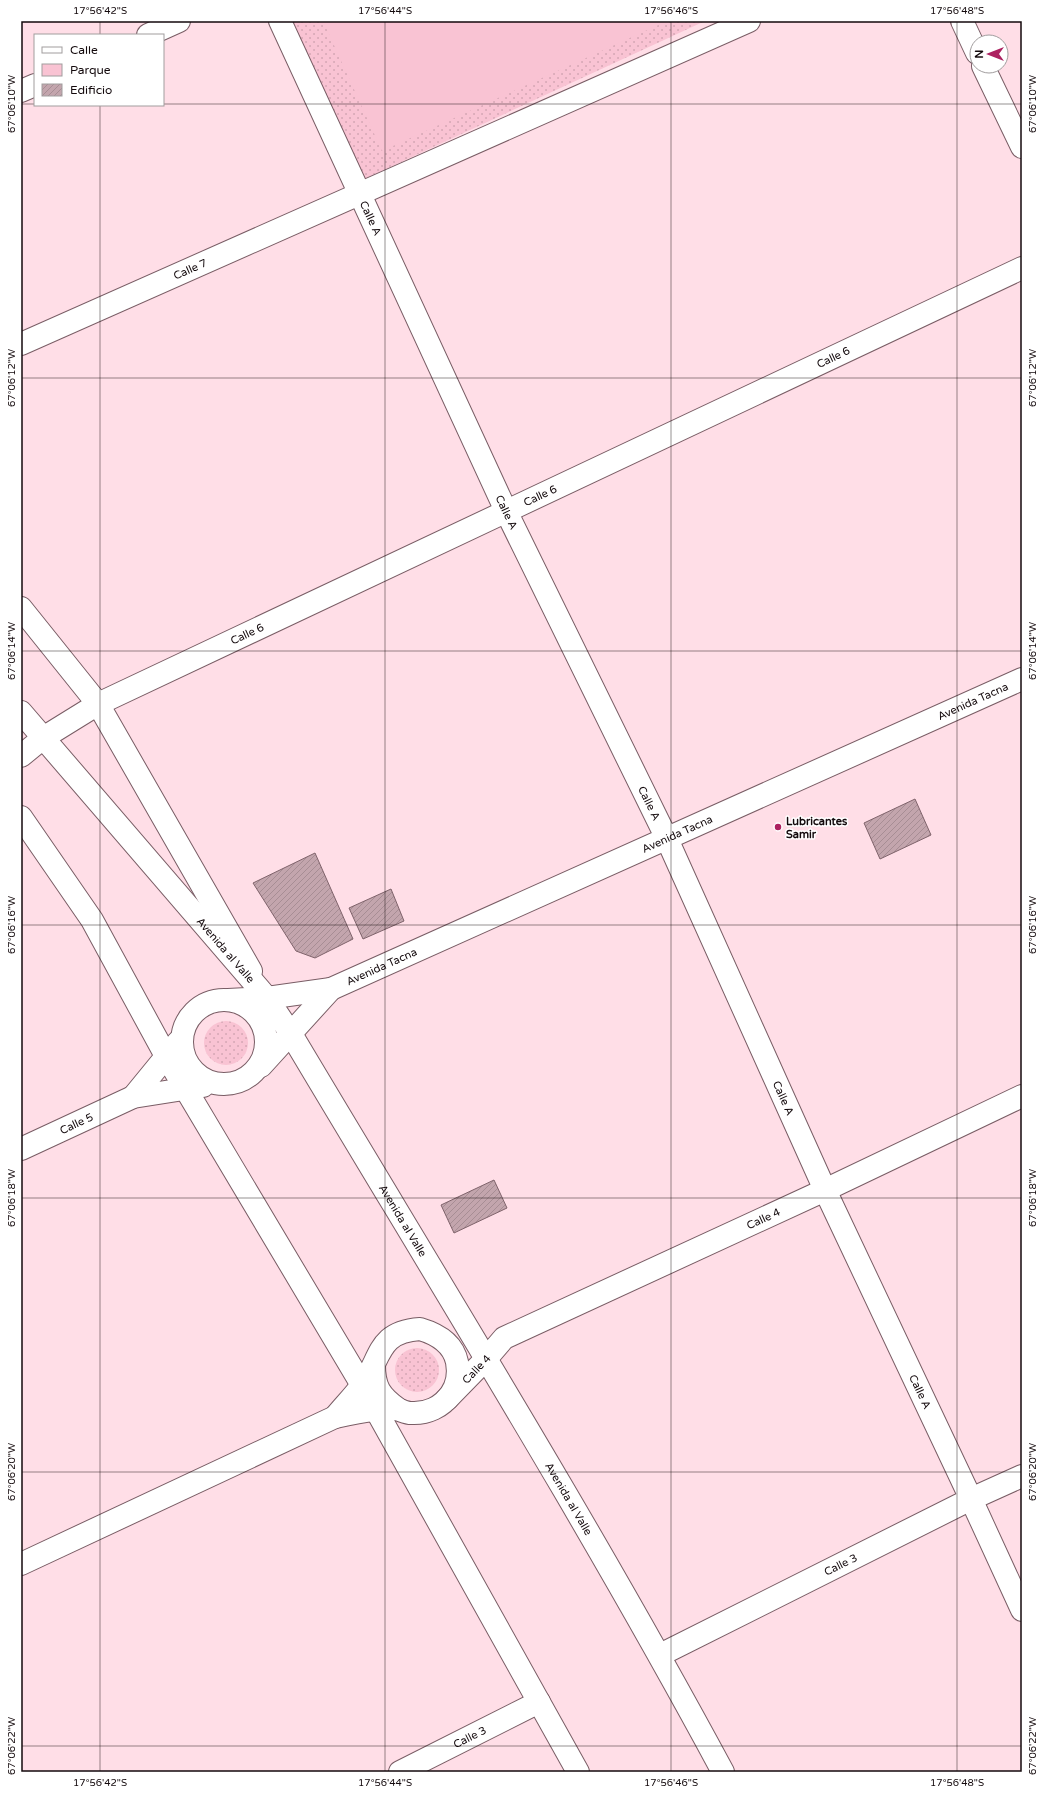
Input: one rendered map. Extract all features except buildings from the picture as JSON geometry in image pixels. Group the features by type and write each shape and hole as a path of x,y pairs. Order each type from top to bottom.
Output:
{"street":[{"path":"150,34 179,21"},
{"name":"Calle A","path":"280,21 506,511 667,839 825,1190 1022,1610"},
{"name":"Calle 7","path":"21,344 749,21"},
{"path":"962,21 969,36"},
{"path":"987,74 1022,147"},
{"path":"21,91 34,85"},
{"name":"Calle 6","path":"21,756 43,738 98,704 1022,268"},
{"path":"21,608 98,704 267,998"},
{"name":"Avenida Tacna","path":"228,1000 267,998 331,988 1022,679"},
{"name":"Avenida al Valle","path":"21,712 267,998 486,1359 660,1655 724,1772"},
{"path":"21,817 92,920 166,1056 362,1386 374,1410 578,1772"},
{"name":"Avenida Tacna","path":"256,1071 331,988"},
{"path":"228,1000 241,1003 252,1010 260,1020 265,1032 266,1046 263,1059 256,1071 245,1079 232,1084 219,1084 206,1080 195,1072 187,1061 183,1049 183,1036 187,1024 194,1013 199,1009 216,1001 228,1000"},
{"name":"Calle 5","path":"133,1097 183,1036"},
{"name":"Calle 5","path":"21,1149 133,1097 219,1084"},
{"name":"Calle 4","path":"448,1399 504,1338 825,1190 1022,1096"},
{"path":"335,1416 362,1386 374,1365 378,1352 386,1342 396,1334 407,1330 420,1329 433,1332 443,1339 452,1348 457,1361 458,1375 455,1388 448,1399 437,1408 424,1413 410,1413 398,1409 387,1401 378,1390 374,1378 374,1365"},
{"name":"Calle 4","path":"433,1332 504,1338"},
{"path":"21,1564 335,1416 374,1410 398,1409"},
{"name":"Calle 3","path":"660,1655 971,1499 1022,1476"},
{"name":"Calle 3","path":"400,1772 539,1702"}],"green space":[{"path":"289,21 705,21 362,180"},
{"path":"323,21 667,21 382,151"},
{"path":"226,1021 238,1025 244,1031 248,1043 244,1055 238,1061 226,1065 214,1061 208,1055 204,1043 208,1031 214,1025"},
{"path":"413,1348 421,1348 433,1354 439,1366 439,1374 433,1386 421,1392 413,1392 401,1386 395,1374 395,1366 401,1354"}],"place":[{"name":"Lubricantes Samir","path":"778,827"}]}
